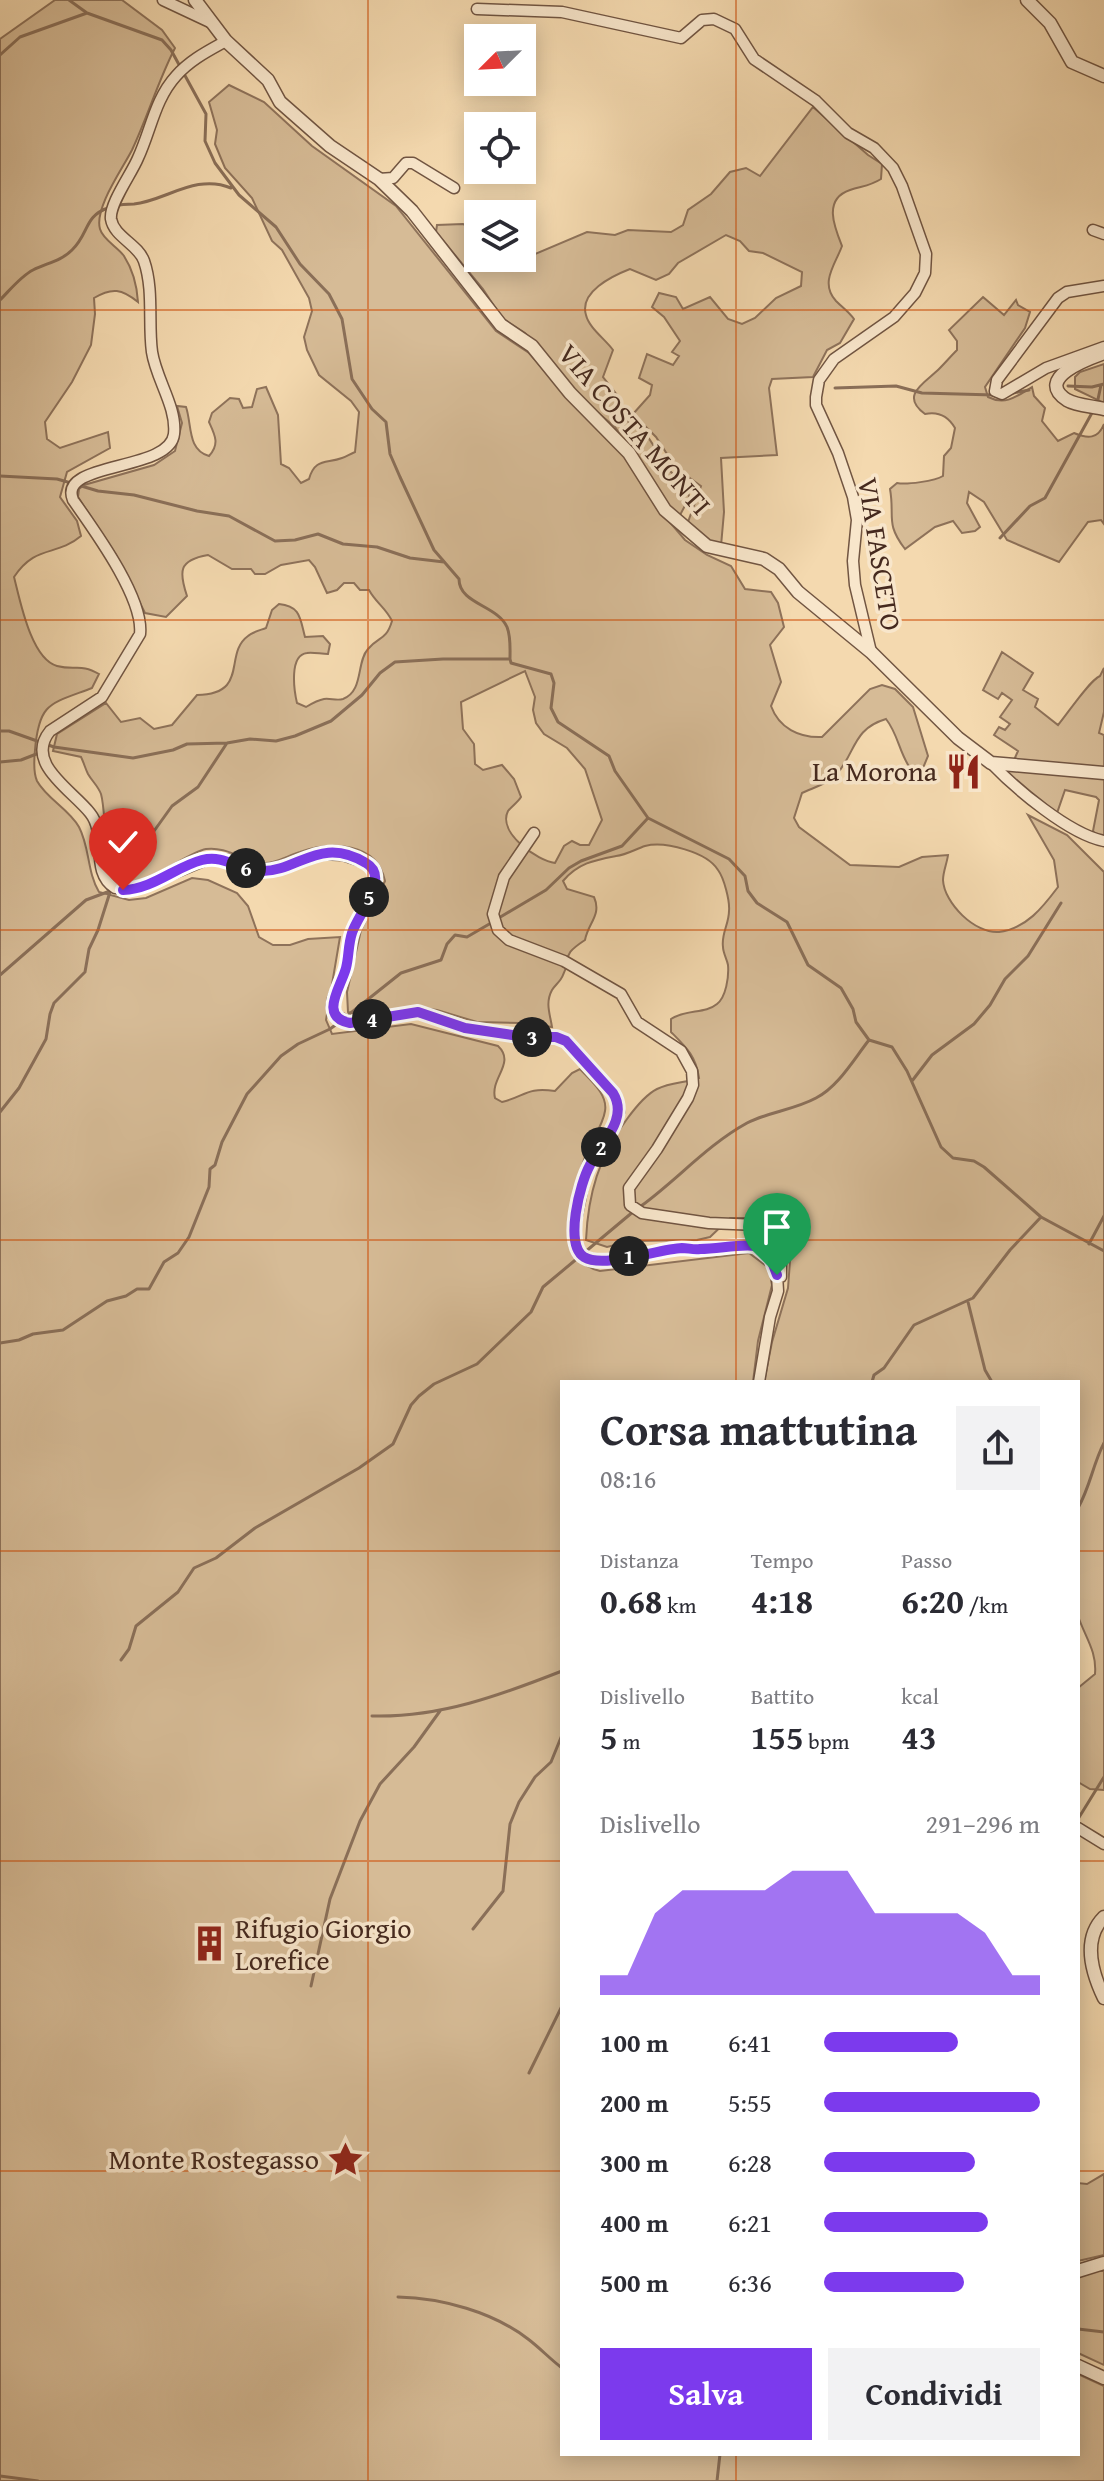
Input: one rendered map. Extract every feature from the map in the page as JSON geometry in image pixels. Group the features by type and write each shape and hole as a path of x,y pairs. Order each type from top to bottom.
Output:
{"street":[{"path":"163,0 213,24"},
{"name":"VIA COSTA MONTI","path":"195,0 226,41 268,80 280,102 330,146 379,179 412,211 501,325 532,346 570,393 629,453 665,510 707,546 764,559 779,569 816,609 871,652 958,738 991,763"},
{"path":"1027,0 1050,23 1072,62 1104,76"},
{"name":"VIA FASCETO","path":"477,9 562,12 681,38 702,20 721,22 735,29 754,59 816,101 848,133 874,148 893,168 918,228 927,261 921,283 894,317 834,359 819,380 816,397 816,405 838,453 853,497 857,520 853,561 855,585 871,652"},
{"path":"226,41 191,61 162,96 138,158 111,212 113,224 137,247 146,265 152,352 174,433 172,442 161,453 82,477 72,487 70,494 103,541 138,611 141,627 140,634 102,697 50,731 45,738 43,759 51,772 94,818 99,833 104,877 115,888 136,889 208,859 222,859 251,870 267,871 308,856 332,853 357,858 371,866 375,888 352,930 346,968 333,999 333,1010 339,1019 350,1023 418,1012 465,1028 526,1037 556,1037 566,1041 613,1093 618,1104 612,1130 584,1180 573,1239 578,1252 590,1260 606,1261 684,1248 756,1246 771,1259 777,1275 778,1291"},
{"path":"379,179 393,178 406,163 413,163 454,188"},
{"path":"1104,286 1067,292 1058,298 997,380 995,391 1002,394 1046,368 1104,347"},
{"path":"1104,353 1067,369 1058,384 1066,399 1104,409"},
{"path":"991,763 1104,773"},
{"path":"991,763 1012,786 1035,803 1104,841"},
{"path":"534,833 504,877 493,914 498,930 509,940 564,961 621,994 637,1022 678,1048 686,1058 692,1071 693,1085 657,1149 629,1188 630,1205 642,1213 719,1225 758,1225 775,1240 781,1259 778,1291 770,1317 759,1380"},
{"path":"1080,1829 1104,1844"},
{"path":"1104,1917 1095,1930 1091,1950 1096,1980 1104,1998"},
{"path":"1080,2270 1104,2263"},
{"path":"1080,2367 1104,2378"}],"shaded area":[{"path":"55,0 122,0 162,30 175,48 132,150 105,200 99,220 102,233 130,267 138,302 117,291 94,298 91,345 72,382 45,422 47,439 60,448 108,432 110,448 67,472 60,497 77,521 81,536 63,547 38,555 14,577 28,628 40,652 57,666 87,669 99,674 92,688 57,702 44,714 37,734 34,766 41,787 79,827 99,892 129,900 146,898 192,878 208,880 237,893 248,906 259,937 273,945 340,937 326,1020 332,1034 411,1024 498,1046 503,1052 504,1065 494,1091 495,1098 502,1102 532,1091 555,1091 580,1069 597,1088 605,1105 604,1117 585,1157 571,1205 570,1239 575,1253 584,1264 600,1271 749,1253 769,1268 772,1285 758,1341 753,1380 560,1380 560,2456 1080,2456 1080,2375 1104,2386 1104,2481 0,2481 0,39"},
{"path":"229,85 264,102 312,146 396,206 496,331 529,353 588,420 611,437 624,452 661,512 685,540 731,566 745,589 771,592 778,603 784,627 770,645 781,682 771,706 785,726 805,736 822,737 870,689 882,685 895,689 913,707 928,756 923,768 910,768 886,719 875,723 861,735 833,778 802,793 794,818 799,827 850,865 899,867 922,857 948,855 943,880 949,898 962,915 990,931 1009,930 1026,922 1058,887 1054,860 1028,815 1067,835 1104,872 1104,1790 1090,1789 1080,1783 1080,1686 1095,1674 1095,1666 1080,1621 1080,1380 764,1380 788,1288 790,1261 772,1225 757,1218 730,1218 710,1237 697,1240 632,1241 607,1247 586,1240 592,1191 602,1161 617,1133 644,1098 657,1089 699,1078 693,1058 671,1032 671,1019 712,1007 723,997 726,986 728,965 723,942 729,902 722,878 713,864 685,849 653,845 587,863 563,881 567,889 594,897 596,909 585,940 569,954 566,969 550,995 552,1027 477,1022 415,1007 359,1015 348,1012 347,992 361,930 385,881 373,858 363,852 325,846 265,863 221,850 206,849 130,883 122,881 111,866 101,794 81,757 53,751 57,734 106,703 121,722 140,718 154,729 172,725 197,695 224,688 230,681 241,644 250,635 266,628 272,610 279,604 296,611 305,637 323,636 330,644 328,654 307,653 297,660 294,674 297,703 306,707 324,699 343,699 354,690 364,655 385,635 392,621 369,590 360,590 354,583 344,583 337,590 327,593 309,560 281,565 265,574 255,574 251,569 232,569 208,555 191,560 183,568 187,596 166,617 145,613 116,555 78,497 79,489 84,485 154,465 175,451 182,423 177,406 186,407 194,442 202,453 209,456 215,443 209,422 212,413 230,398 239,399 243,408 252,407 257,389 266,387 278,415 281,464 289,468 301,483 309,479 318,465 355,452 359,412 351,401 319,375 304,337 312,311 309,298 282,250 272,241 252,198 225,168 215,144 217,130 209,102","holes":["525,671 535,697 533,710 536,723 544,734 567,748 585,769 602,820 589,845 572,841 564,846 555,863 530,851 508,828 508,811 521,797 514,779 502,765 483,770 475,764 474,744 463,729 461,702"]},
{"path":"813,107 882,164 881,179 842,194 833,206 834,222 842,246 830,273 829,287 836,301 854,319 840,343 827,350 813,377 772,379 769,388 777,455 721,458 724,512 721,546 707,542 688,522 701,486 676,468 656,437 633,414 650,395 652,385 639,378 647,354 673,365 679,356 672,352 680,341 664,317 652,307 659,293 676,297 683,309 710,297 728,319 742,324 755,318 776,298 801,286 802,272 763,253 749,251 740,241 726,235 678,263 669,274 656,280 630,269 599,286 587,299 588,320 613,350 603,377 621,400 617,413 648,437 670,471 688,488 689,498 679,517 663,503 615,427 585,402 525,333 502,318 469,272 536,272 536,254 587,232 615,235 628,230 671,232 683,225 688,210 711,194 730,172 746,168 760,176"},
{"path":"463,224 464,266 436,232 437,225"},
{"path":"983,297 1004,315 1016,300 1018,305 1030,312 1025,328 985,387 988,397 1006,400 1032,387 1034,396 1045,408 1042,421 1058,441 1074,433 1092,436 1099,433 1104,424 1104,524 1101,520 1088,522 1059,562 1007,540 984,502 969,492 967,503 980,527 975,531 962,533 953,521 935,527 905,549 895,533 890,489 897,483 920,482 943,476 944,456 951,448 955,428 943,415 925,414 914,401 914,395 957,350 957,341 949,330"},
{"path":"1104,364 1104,403 1075,389 1075,377 1080,372"},
{"path":"1002,652 1033,673 1023,690 1038,699 1035,707 1058,725 1104,668 1104,712 1099,733 1104,735 1104,769 1014,760 1018,751 994,735 999,727 1005,730 1010,724 1000,717 1012,700 1002,693 998,699 983,690"},
{"path":"1005,767 1104,777 1104,836 1096,835 1093,831 1099,800 1096,797 1065,790 1057,813 1006,774"},
{"path":"1104,2174 1104,2255 1080,2261 1080,2183 1087,2184"},
{"path":"1104,2271 1104,2365 1080,2354 1080,2276"}],"waterway":[{"path":"69,0 87,13 162,40 171,50 206,114 205,141 215,163 239,195 276,227 300,264 329,294 342,319 352,379 372,409 386,422 390,454 434,550 459,579 465,594 495,614 507,627 510,659"},
{"path":"0,55 20,37 87,13"},
{"path":"115,206 146,202 205,184 231,188"},
{"path":"0,300 20,279 68,254 95,216 108,208"},
{"path":"1068,386 1104,384"},
{"path":"1097,404 1101,385"},
{"path":"835,388 896,386 922,393 994,395"},
{"path":"1013,393 1029,390"},
{"path":"1000,538 1030,506 1045,498 1093,411"},
{"path":"0,476 57,479 71,483"},
{"path":"78,485 229,516 275,541 318,534 343,544 377,547 410,558 444,562"},
{"path":"0,731 9,731 54,747 133,758 187,744 250,739 276,741 295,736 331,721 395,662 510,659 511,663 551,674 554,683 551,708 558,722 609,756 615,771 648,818 729,859 745,876 748,891 757,903 787,922 808,965 841,988 853,1009 856,1022 869,1040 892,1047 907,1071 941,1147 953,1158 974,1161 984,1167 1041,1217 1104,1251"},
{"path":"0,1112 19,1088 46,1039 54,1003 85,972 89,949 127,856 144,845 172,806 198,787 227,743"},
{"path":"0,762 21,760 39,753"},
{"path":"497,919 546,890 569,868 622,846 648,818"},
{"path":"0,975 86,900 110,891"},
{"path":"912,1081 932,1055 974,1024 990,1005 1005,979 1028,956 1061,903"},
{"path":"347,1016 401,973 441,960 447,944 455,935 467,937 491,923"},
{"path":"0,1343 63,1330 107,1301 126,1296 137,1289 149,1289 164,1262 178,1253 189,1237 209,1187 210,1169 215,1165 222,1142 247,1094 281,1056 341,1021"},
{"path":"641,1206 732,1132 755,1119 799,1105 824,1093 845,1072 869,1040"},
{"path":"585,1252 634,1211"},
{"path":"1089,1244 1104,1216"},
{"path":"873,1380 914,1325 973,1298 1010,1250 1041,1217"},
{"path":"121,1660 129,1649 136,1626 178,1592 194,1568 216,1558 255,1528 359,1468 393,1444 411,1405 419,1396 434,1384 477,1364 531,1312 543,1287 579,1257"},
{"path":"968,1302 985,1370 991,1380"},
{"path":"1080,1504 1104,1443"},
{"path":"372,1716 445,1709 493,1696 560,1672"},
{"path":"311,1986 330,1899 360,1821 380,1784 414,1747 440,1711"},
{"path":"473,1929 503,1891 510,1824 535,1777 551,1762 560,1740"},
{"path":"1080,1816 1104,1777"},
{"path":"529,2073 560,2010"},
{"path":"398,2297 432,2300 483,2314 514,2329 560,2366"},
{"path":"1080,2329 1104,2332"},
{"path":"717,2481 720,2456"},
{"path":"0,2476 38,2481"}],"place":[{"name":"La Morona","path":"963,771"},
{"name":"Rifugio Giorgio Lorefice","path":"209,1944"},
{"name":"Monte Rostegasso","path":"345,2159"}],"route":[{"path":"123,890 151,884 191,864 216,858 229,860 244,868 267,871 308,856 332,853 357,858 371,866 375,888 352,930 346,968 333,999 333,1010 339,1019 350,1023 418,1012 458,1027 526,1037 556,1037 570,1043 613,1093 619,1112 612,1130 590,1165 580,1193 573,1239 578,1252 590,1260 606,1261 684,1248 697,1250 748,1245 766,1253 777,1275"}]}
